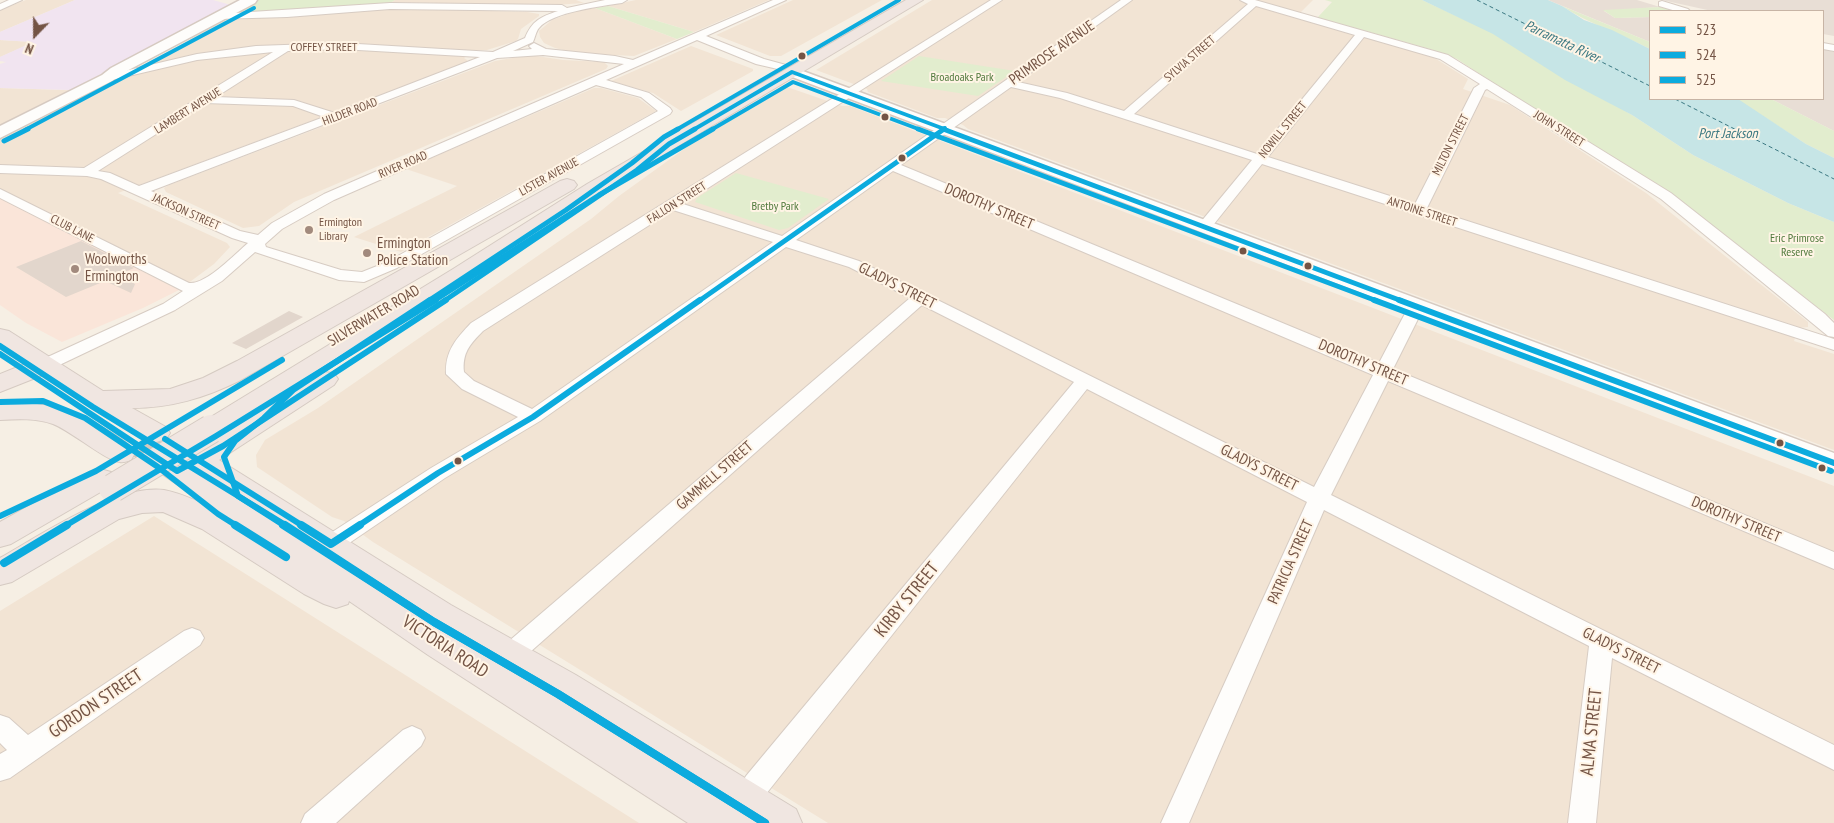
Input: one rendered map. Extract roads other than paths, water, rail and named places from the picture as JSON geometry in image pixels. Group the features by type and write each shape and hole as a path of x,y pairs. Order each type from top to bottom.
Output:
{"highway":[{"name":"SILVERWATER ROAD","path":"0,555 107,483 461,274 594,188 669,144 900,0"},
{"name":"SILVERWATER ROAD","path":"204,425 686,121 916,0"},
{"path":"98,400 120,398 166,399 182,395 216,381 391,286 668,128 686,121"},
{"path":"213,521 177,465 222,446 298,397 534,242 637,170 669,144"},
{"path":"0,336 36,369 139,443"},
{"path":"0,364 0,354 36,369 98,400 139,443"},
{"path":"0,384 36,369"},
{"path":"243,490 233,464 234,455 270,425 298,397"},
{"path":"0,411 41,410 61,416 81,426 139,443"},
{"name":"VICTORIA ROAD","path":"177,465 243,490 331,544 439,615 511,654 563,686 734,817"},
{"name":"VICTORIA ROAD","path":"177,465 441,645 734,817 781,823"},
{"name":"SILVERWATER ROAD","path":"0,536 107,483"},
{"path":"0,526 107,483"},
{"path":"0,573 109,511 127,505 163,501 178,505 213,521 316,585 441,645"}],"street":[{"path":"0,7 18,0"},
{"path":"0,133 107,78 116,71 250,0"},
{"path":"220,17 400,5 545,13 622,0"},
{"name":"RIVER ROAD","path":"36,369 154,315 198,290 216,278 277,226 329,197 781,0"},
{"name":"FALLON STREET","path":"533,417 468,385 455,374 453,359 458,348 477,327 997,0"},
{"name":"PRIMROSE AVENUE","path":"331,544 438,473 533,417 1127,0"},
{"name":"JOHN STREET","path":"1249,1 1440,56 1666,196 1834,332"},
{"name":"SYLVIA STREET","path":"1126,115 1249,1"},
{"path":"1662,4 1682,10"},
{"path":"543,52 529,40 535,26 545,13"},
{"name":"NOWILL STREET","path":"1205,226 1362,33"},
{"path":"696,37 716,42 754,59 787,69 945,128 1834,463"},
{"name":"HILDER ROAD","path":"139,191 467,67 529,40"},
{"name":"COFFEY STREET","path":"107,78 197,57 287,47 341,46 492,55 543,52 615,59 635,64"},
{"name":"LAMBERT AVENUE","path":"87,172 206,100 287,47"},
{"name":"LISTER AVENUE","path":"364,277 392,265 666,111 645,95 595,81"},
{"name":"ANTOINE STREET","path":"1009,83 1063,95 1126,115 1834,346"},
{"name":"MILTON STREET","path":"1419,210 1480,88 1488,85"},
{"path":"206,100 288,103 305,106 335,117"},
{"name":"DOROTHY STREET","path":"892,166 1834,561"},
{"name":"JACKSON STREET","path":"0,169 87,172 105,176 237,235 252,237 260,250 339,275 364,277"},
{"name":"CLUB LANE","path":"0,194 185,287 198,290"},
{"name":"GLADYS STREET","path":"673,205 854,264 1834,758"},
{"name":"GAMMELL STREET","path":"511,654 920,297"},
{"name":"PATRICIA STREET","path":"1175,823 1319,498 1417,305"},
{"name":"KIRBY STREET","path":"734,817 756,785 1085,380"},
{"name":"GORDON STREET","path":"0,769 192,638"},
{"name":"ALMA STREET","path":"1582,823 1602,641"},
{"path":"0,726 26,751"},
{"path":"314,823 412,738"}],"water":[{"name":"Port Jackson","path":"1422,0 1548,0 1562,6 1584,20 1612,30 1649,48 1649,100 1740,100 1806,144 1834,158 1834,222 1788,203 1693,155 1632,115 1565,80 1493,34"}],"tunnel":[{"path":"139,443 169,465"}],"place":[{"name":"Ermington Library","path":"309,230"},
{"name":"Ermington Police Station","path":"367,253"},
{"name":"Woolworths Ermington","path":"75,269"}],"water label":[{"name":"Parramatta River","path":"1562,42"}],"park label":[{"name":"Broadoaks Park","path":"962,78"},
{"name":"Bretby Park","path":"775,207"},
{"name":"Eric Primrose Reserve","path":"1797,246"}]}
